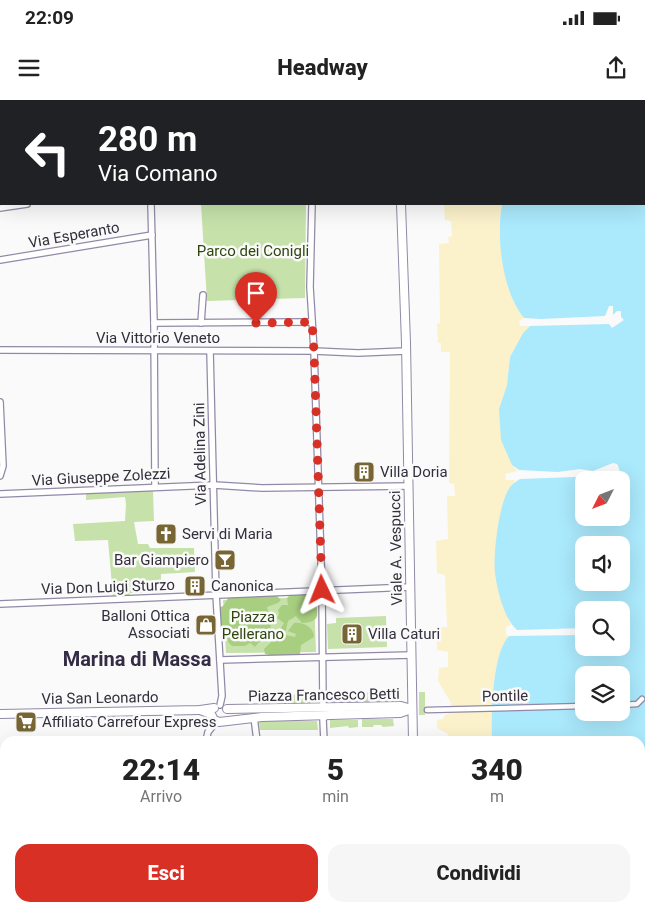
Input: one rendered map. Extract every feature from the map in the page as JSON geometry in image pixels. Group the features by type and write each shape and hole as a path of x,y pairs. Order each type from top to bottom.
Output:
{"main road":[{"name":"Viale A. Vespucci","path":"400,205 406,351 413,736"},
{"name":"Piazza Francesco Betti","path":"200,710 401,706 412,709"},
{"name":"Piazza Francesco Betti","path":"218,709 228,717 221,721"},
{"path":"218,709 213,719 221,721"},
{"name":"Piazza Francesco Betti","path":"221,721 254,717 400,712 412,709"},
{"name":"Via San Leonardo","path":"0,714 200,710"}],"street":[{"path":"0,208 20,205"},
{"path":"151,205 154,323 154,486"},
{"path":"312,205 310,287 320,488 323,707"},
{"name":"Via Esperanto","path":"0,260 152,235"},
{"path":"201,323 203,295"},
{"path":"154,323 312,322"},
{"name":"Via Vittorio Veneto","path":"0,350 314,351 358,353 406,351"},
{"name":"Via Adelina Zini","path":"210,351 216,594 222,696 218,709"},
{"path":"0,402 3,466 0,476"},
{"name":"Via Giuseppe Zolezzi","path":"0,494 154,486 214,485 262,488 320,488 409,486"},
{"path":"216,594 411,588"},
{"name":"Via Don Luigi Sturzo","path":"0,604 216,594"},
{"path":"220,660 412,655"},
{"path":"630,704 637,704 642,699"},
{"name":"Pontile","path":"427,710 575,706"},
{"path":"324,736 323,719 327,715"},
{"path":"254,717 256,736"},
{"path":"207,736 208,732 221,721"}],"green space":[{"name":"Parco dei Conigli","path":"201,205 306,205 305,298 207,301"},
{"path":"153,491 154,521 134,522 138,544 148,544 150,548 194,548 195,572 161,574 161,592 130,593 129,596 113,597 108,540 75,541 73,524 125,521 125,497 86,500 86,493"},
{"path":"291,594 314,596 317,615 314,620 302,623 296,616 288,621 284,632 281,628 284,623 277,618 278,610 282,605 288,605 287,598"},
{"path":"248,595 276,595 281,600 267,607 271,621 270,636 260,641 255,647 250,643 245,646 232,646 224,636 218,608 223,606 229,597 241,596 245,598"},
{"name":"Piazza Pellerano","path":"314,597 316,652 226,653 223,600"},
{"path":"386,616 387,647 328,649 327,624 336,623 336,618"},
{"path":"294,623 301,623 307,626 314,633 314,637 301,645 300,654 283,658 265,654 264,649 275,638 286,635 295,637 296,634 288,631"},
{"path":"372,692 374,694 394,692 394,699 391,702 362,702 364,700 362,693"},
{"path":"419,692 425,692 425,715 419,715"},
{"path":"317,694 318,704 259,708 260,695"},
{"path":"329,694 358,694 358,702 329,702"},
{"path":"362,719 393,719 394,726 383,727 381,725 374,725 373,727 362,727"},
{"path":"330,720 358,720 358,727 330,728"},
{"path":"259,721 317,721 318,730 260,730"}],"sand":[{"path":"444,205 502,205 500,236 505,268 515,301 524,318 519,321 520,326 530,326 523,333 510,357 507,385 499,409 512,465 517,471 505,474 506,480 515,480 503,502 498,529 495,572 511,625 506,627 506,635 509,636 503,644 496,670 492,701 492,736 448,736 448,734 437,728 437,720 443,719 445,715 452,712 451,703 438,681 439,668 448,667 448,652 437,650 436,627 447,627 445,575 437,573 436,541 448,539 447,496 455,496 454,484 449,483 450,352 441,352 441,343 438,343 437,324 440,323 439,244 449,243 448,237 452,236 451,221 445,220"}],"water":[{"path":"502,205 645,205 645,736 492,736 492,701 496,670 503,644 509,636 575,635 575,656 630,656 630,601 575,601 575,628 517,630 508,619 499,595 495,565 500,514 507,493 516,481 520,479 575,477 575,526 630,526 630,471 620,471 617,464 613,463 593,471 580,469 558,472 519,470 512,465 501,440 499,409 507,385 510,357 523,333 530,326 609,324 612,328 624,320 621,317 621,311 617,311 613,315 613,306 609,306 605,316 524,318 516,307 506,279 500,232"}],"place":[{"name":"Villa Doria","path":"364,472"},
{"name":"Servi di Maria","path":"166,534"},
{"name":"Bar Giampiero","path":"225,560"},
{"name":"Canonica","path":"195,586"},
{"name":"Balloni Ottica Associati","path":"206,625"},
{"name":"Villa Caturi","path":"352,634"},
{"name":"Affiliato Carrefour Express","path":"26,722"}],"district":[{"name":"Marina di Massa","path":"137,659"}],"route":[{"path":"256,323 312,322 322,590"}]}
